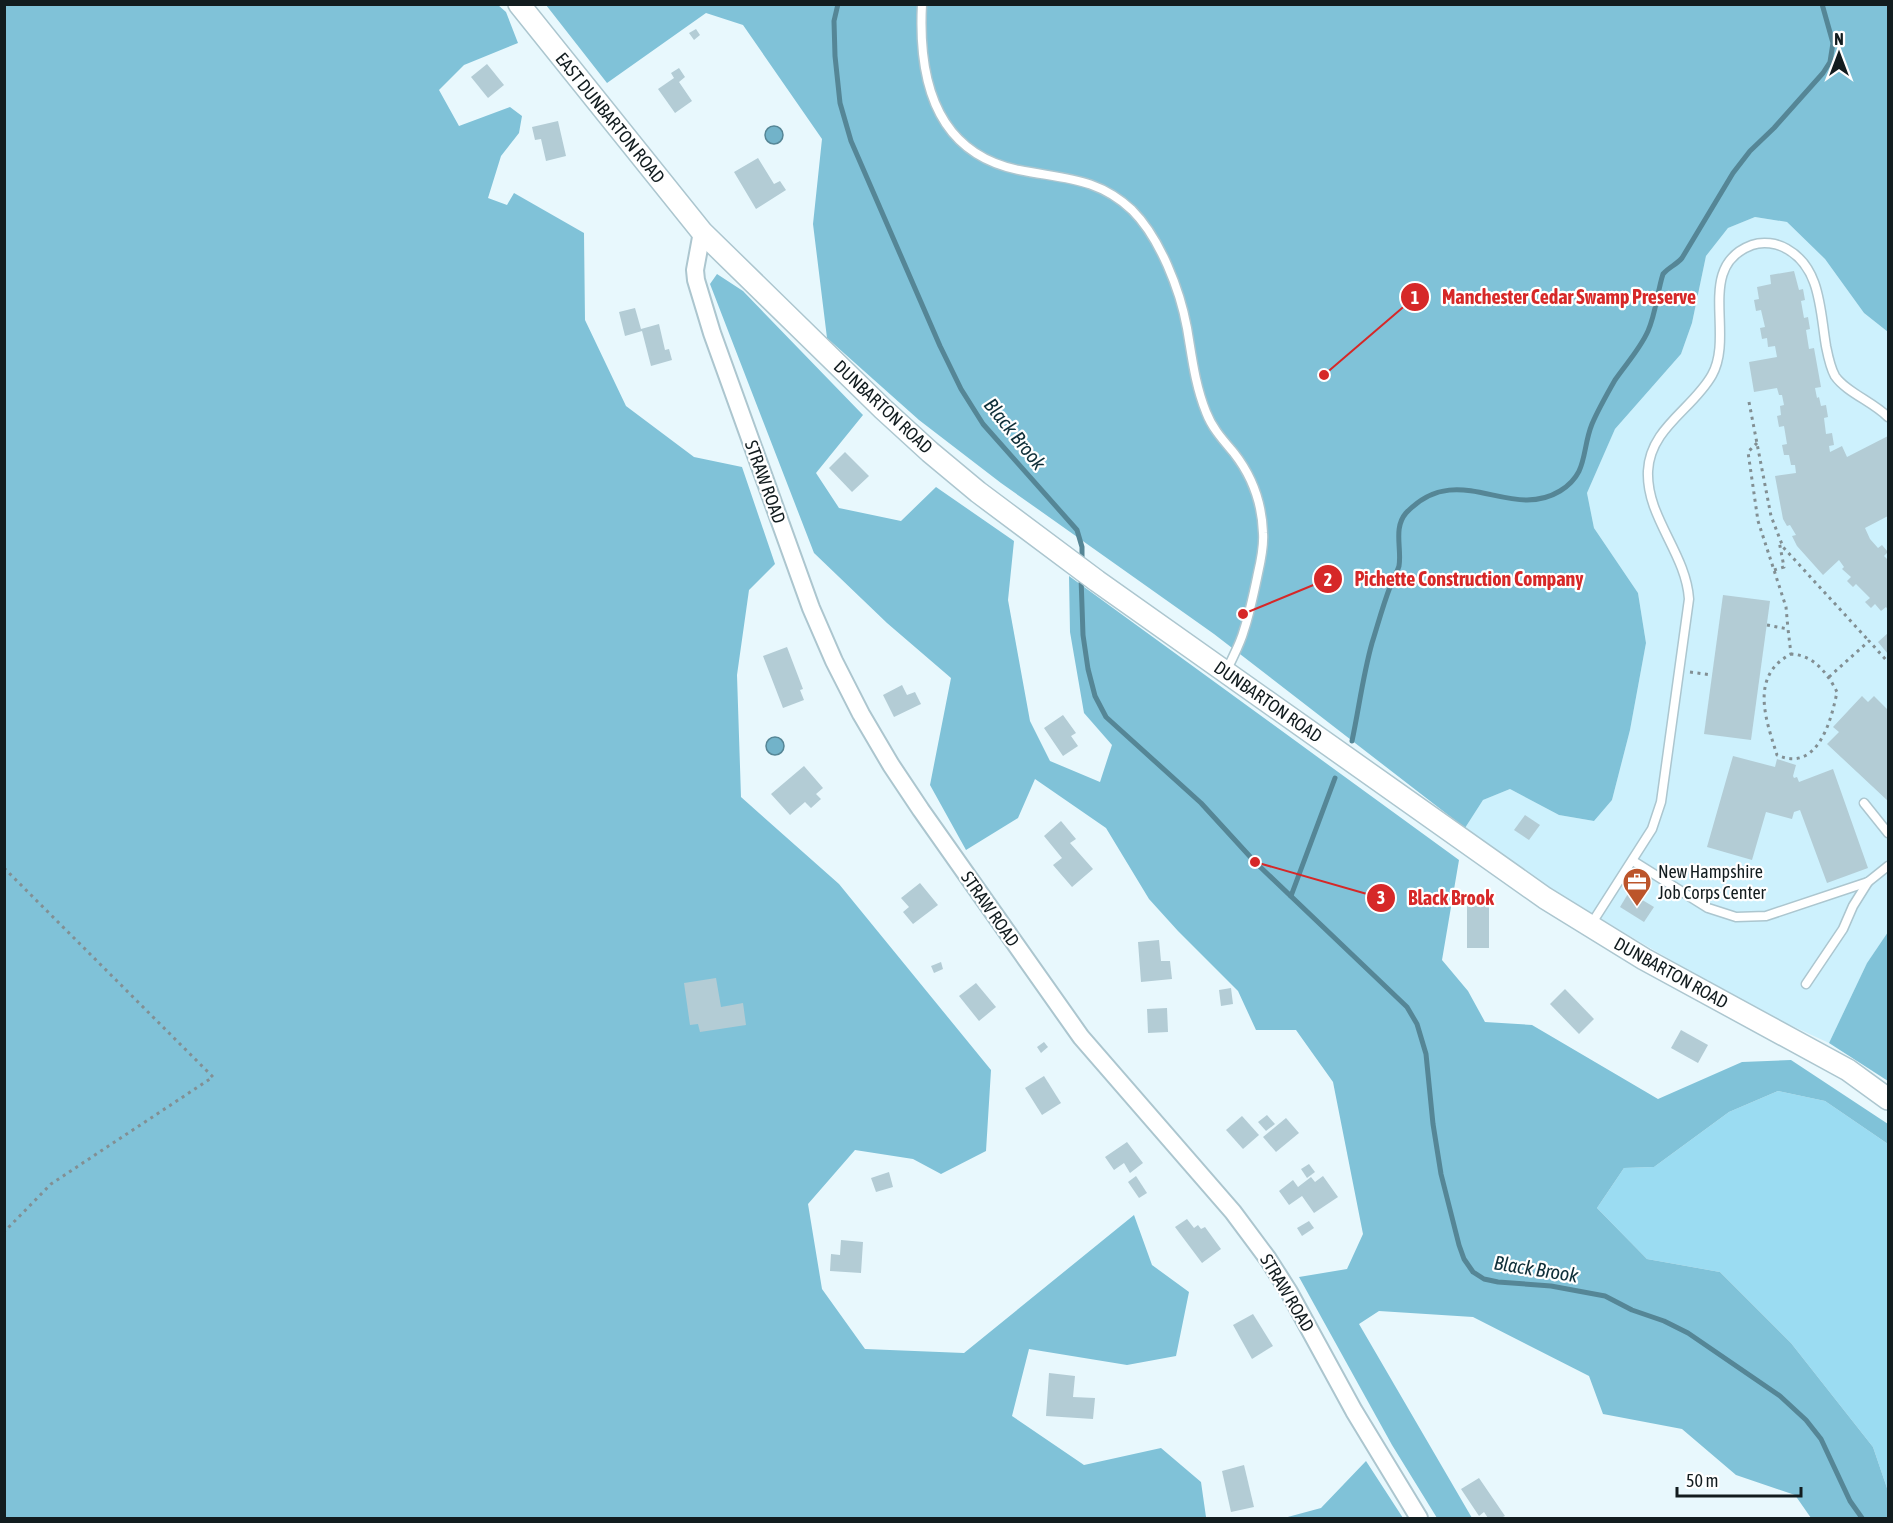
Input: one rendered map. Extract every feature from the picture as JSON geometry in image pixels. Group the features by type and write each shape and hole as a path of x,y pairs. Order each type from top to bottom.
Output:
{"street":[{"name":"EAST DUNBARTON ROAD","path":"519,4 702,232"},
{"name":"DUNBARTON ROAD","path":"702,232 883,410 930,452 978,492 1096,581 1545,898 1644,959 1848,1070 1888,1099"},
{"name":"STRAW ROAD","path":"702,232 695,270 712,333 811,608 834,662 861,714 921,810 1081,1037 1233,1212 1268,1259 1354,1411 1419,1518"}],"lane":[{"path":"922,4 921,41 927,82 933,101 952,133 979,156 995,164 1095,185 1116,197 1144,225 1162,256 1183,307 1194,371 1206,414 1215,430 1246,470 1261,511 1263,534 1255,585 1244,632 1226,672"},
{"path":"1590,927 1652,830 1661,802 1689,599 1688,583 1652,501 1648,469 1657,440 1713,374 1719,358 1720,284 1723,270 1731,258 1742,249 1755,244 1771,243 1786,248 1799,257 1808,267 1814,281 1828,359 1834,375 1845,388 1876,406 1888,417"},
{"path":"1864,803 1888,832"},
{"path":"1633,861 1708,909 1736,917 1766,916 1868,882"},
{"path":"1806,984 1843,929 1852,906 1868,882 1888,866"}],"path":[{"path":"1749,402 1771,516 1783,547 1888,663"},
{"path":"1757,443 1748,452 1748,460 1758,521 1786,607 1791,654"},
{"path":"1774,570 1784,567 1778,533"},
{"path":"1767,625 1788,629"},
{"path":"1829,677 1869,641"},
{"path":"1791,654 1804,655 1829,677 1837,692 1827,729 1816,748 1800,759 1783,758 1777,755 1765,717 1764,693 1773,670 1778,663 1791,654"},
{"path":"1679,670 1712,675"},
{"path":"4,868 213,1077 51,1184 4,1232"}],"shaded area":[{"path":"5,5 498,5 506,12 518,43 464,65 439,90 459,126 510,107 522,116 519,133 501,156 488,198 507,205 514,193 584,233 585,320 626,406 694,457 742,467 775,564 749,590 737,675 741,797 839,884 991,1070 986,1151 941,1174 913,1159 855,1150 808,1204 822,1289 865,1349 964,1353 1134,1215 1152,1265 1189,1292 1176,1356 1127,1365 1029,1349 1012,1416 1084,1465 1161,1448 1201,1482 1206,1517 1209,1518 5,1518"},
{"path":"546,5 1888,5 1888,332 1864,313 1825,259 1787,222 1755,217 1728,228 1706,256 1692,323 1681,354 1615,429 1587,493 1594,528 1638,593 1646,643 1630,730 1612,800 1594,821 1559,815 1510,789 1483,800 1465,828 1214,634 1001,483 919,420 827,338 813,224 822,139 743,25 706,13 607,83"},
{"path":"774,126 780,129 783,135 780,141 774,144 768,141 765,135 768,129"},
{"path":"1755,217 1787,222 1825,259 1864,313 1888,332 1888,932 1867,963 1829,1043 1753,1008 1628,935 1546,886 1465,828 1483,800 1510,789 1559,815 1594,821 1612,800 1630,730 1646,643 1638,593 1594,528 1587,493 1615,429 1681,354 1692,323 1706,256 1728,228"},
{"path":"717,274 743,291 863,415 816,473 839,508 901,521 936,487 1014,541 1008,600 1030,721 1050,761 1100,782 1112,745 1084,713 1070,632 1069,576 1459,860 1442,960 1468,991 1485,1022 1532,1025 1658,1099 1742,1062 1791,1060 1888,1124 1888,1144 1825,1101 1778,1091 1729,1112 1654,1167 1624,1168 1597,1208 1647,1259 1720,1272 1791,1343 1873,1447 1888,1491 1888,1518 1811,1518 1795,1495 1736,1475 1682,1429 1603,1414 1589,1376 1473,1317 1379,1311 1359,1324 1472,1518 1437,1518 1392,1445 1299,1277 1347,1269 1363,1234 1333,1082 1296,1030 1256,1030 1238,991 1149,899 1106,828 1035,779 1018,818 966,850 930,785 951,678 887,623 814,553 710,284"},
{"path":"775,737 781,740 784,746 781,752 775,755 769,752 766,746 769,740"},
{"path":"1888,932 1888,1081 1829,1043 1867,963"},
{"path":"1778,1091 1825,1101 1888,1144 1888,1491 1873,1447 1791,1343 1720,1272 1647,1259 1597,1208 1624,1168 1654,1167 1729,1112"},
{"path":"1366,1461 1403,1518 1284,1518 1321,1508"}],"building":[{"path":"696,29 700,35 694,40 689,33"},
{"path":"487,64 504,85 488,98 471,77"},
{"path":"679,68 685,77 679,82 692,101 675,113 658,89 674,78 671,73"},
{"path":"558,121 566,156 546,161 541,139 535,140 532,127"},
{"path":"758,158 774,184 780,181 786,190 756,209 734,172"},
{"path":"1794,271 1799,290 1803,289 1805,300 1801,301 1804,318 1808,317 1810,329 1806,330 1809,349 1814,348 1821,387 1815,388 1817,398 1819,397 1821,406 1826,405 1828,417 1824,418 1826,434 1832,433 1834,445 1829,446 1830,452 1842,446 1847,457 1888,436 1888,516 1865,528 1870,539 1878,548 1882,545 1888,552 1884,556 1888,560 1888,610 1886,607 1881,611 1875,604 1871,608 1865,602 1870,598 1856,584 1853,587 1847,581 1851,577 1842,569 1844,567 1839,560 1823,575 1797,546 1792,536 1796,535 1783,519 1775,476 1796,473 1795,465 1791,465 1789,455 1784,455 1782,445 1787,444 1784,426 1779,427 1777,416 1781,415 1780,406 1784,405 1782,395 1779,395 1777,388 1754,392 1749,362 1777,357 1775,346 1768,347 1767,338 1762,339 1760,328 1765,327 1761,310 1756,311 1754,300 1759,299 1757,287 1771,284 1770,275"},
{"path":"635,308 641,329 659,324 665,350 669,349 672,360 651,366 642,331 625,336 619,312"},
{"path":"845,452 869,476 852,492 829,468"},
{"path":"1723,595 1770,601 1751,740 1704,734"},
{"path":"1888,633 1888,654 1878,642"},
{"path":"787,647 803,689 800,690 804,700 783,708 763,656"},
{"path":"902,685 907,695 915,692 921,704 894,717 883,695"},
{"path":"1862,696 1868,702 1874,696 1888,710 1888,801 1827,744 1839,732 1833,727"},
{"path":"1063,715 1076,733 1071,736 1078,746 1063,756 1044,728"},
{"path":"1733,756 1775,767 1777,759 1796,765 1793,776 1797,777 1799,782 1833,769 1868,868 1827,883 1800,810 1794,812 1792,819 1766,812 1752,860 1707,847"},
{"path":"804,766 823,788 816,794 821,799 811,808 805,802 790,815 771,794"},
{"path":"1525,815 1540,825 1529,840 1514,830"},
{"path":"1061,821 1076,839 1070,843 1093,869 1072,887 1053,865 1062,858 1044,836"},
{"path":"920,883 938,905 913,924 903,912 909,907 901,898"},
{"name":"New Hampshire Job Corps Center","path":"1629,892 1654,907 1644,922 1620,907"},
{"path":"1467,901 1489,901 1489,948 1467,948"},
{"path":"1159,940 1161,961 1170,961 1172,979 1141,982 1138,942"},
{"path":"941,962 943,969 934,973 931,966"},
{"path":"716,978 721,1007 743,1003 746,1025 700,1032 698,1024 690,1025 684,983"},
{"path":"976,983 996,1007 979,1021 959,996"},
{"path":"1231,988 1233,1004 1221,1006 1219,990"},
{"path":"1565,989 1594,1019 1579,1034 1550,1004"},
{"path":"1167,1008 1168,1032 1148,1033 1147,1009"},
{"path":"1681,1030 1708,1045 1698,1063 1671,1048"},
{"path":"1044,1042 1048,1047 1041,1053 1037,1047"},
{"path":"1044,1076 1061,1103 1042,1115 1025,1088"},
{"path":"1267,1115 1275,1124 1266,1131 1258,1122"},
{"path":"1242,1116 1259,1135 1243,1149 1226,1130"},
{"path":"1286,1118 1299,1133 1276,1152 1263,1137"},
{"path":"1127,1142 1143,1163 1130,1173 1124,1163 1114,1170 1105,1157"},
{"path":"1309,1164 1315,1172 1307,1178 1301,1169"},
{"path":"889,1172 893,1187 876,1192 871,1178"},
{"path":"1136,1176 1147,1193 1139,1198 1128,1182"},
{"path":"1323,1176 1338,1197 1314,1213 1302,1196 1289,1205 1279,1191 1293,1180 1298,1187 1311,1177 1315,1182"},
{"path":"1187,1219 1194,1228 1198,1225 1201,1229 1205,1227 1221,1249 1202,1263 1175,1227"},
{"path":"1309,1221 1314,1228 1302,1236 1297,1228"},
{"path":"841,1240 863,1242 861,1273 830,1271 831,1254 840,1255"},
{"path":"1253,1314 1273,1346 1252,1359 1233,1325"},
{"path":"1049,1373 1075,1376 1073,1397 1095,1398 1093,1419 1046,1416"},
{"path":"1244,1465 1254,1507 1231,1512 1222,1471"},
{"path":"1479,1478 1505,1516 1488,1518 1484,1512 1479,1516 1461,1489"}],"waterway":[{"name":"Black Brook","path":"838,4 834,21 835,56 840,103 851,141 940,346 961,389 983,424 1077,530 1082,547 1082,561"},
{"path":"1352,741 1372,643 1387,594 1399,566 1399,532 1402,519 1425,498 1445,491 1464,490 1522,500 1541,499 1560,491 1576,477 1597,413 1615,380 1645,338 1653,317 1663,274 1682,258 1733,173 1750,151 1774,128 1830,62 1833,43 1822,4"},
{"name":"Black Brook","path":"1081,577 1083,635 1088,669 1095,696 1106,717 1201,803 1255,862 1407,1007 1417,1024 1426,1054 1441,1174 1459,1245 1464,1259 1473,1272 1484,1279 1498,1282 1551,1286 1605,1296 1688,1333 1780,1396 1806,1420 1821,1439 1850,1501 1862,1518"},
{"path":"1291,896 1335,778"}],"place":[{"name":"Manchester Cedar Swamp Preserve","path":"1324,375"},
{"name":"Pichette Construction Company","path":"1243,614"},
{"name":"Black Brook","path":"1255,862"},
{"name":"New Hampshire Job Corps Center","path":"1637,908"}]}
